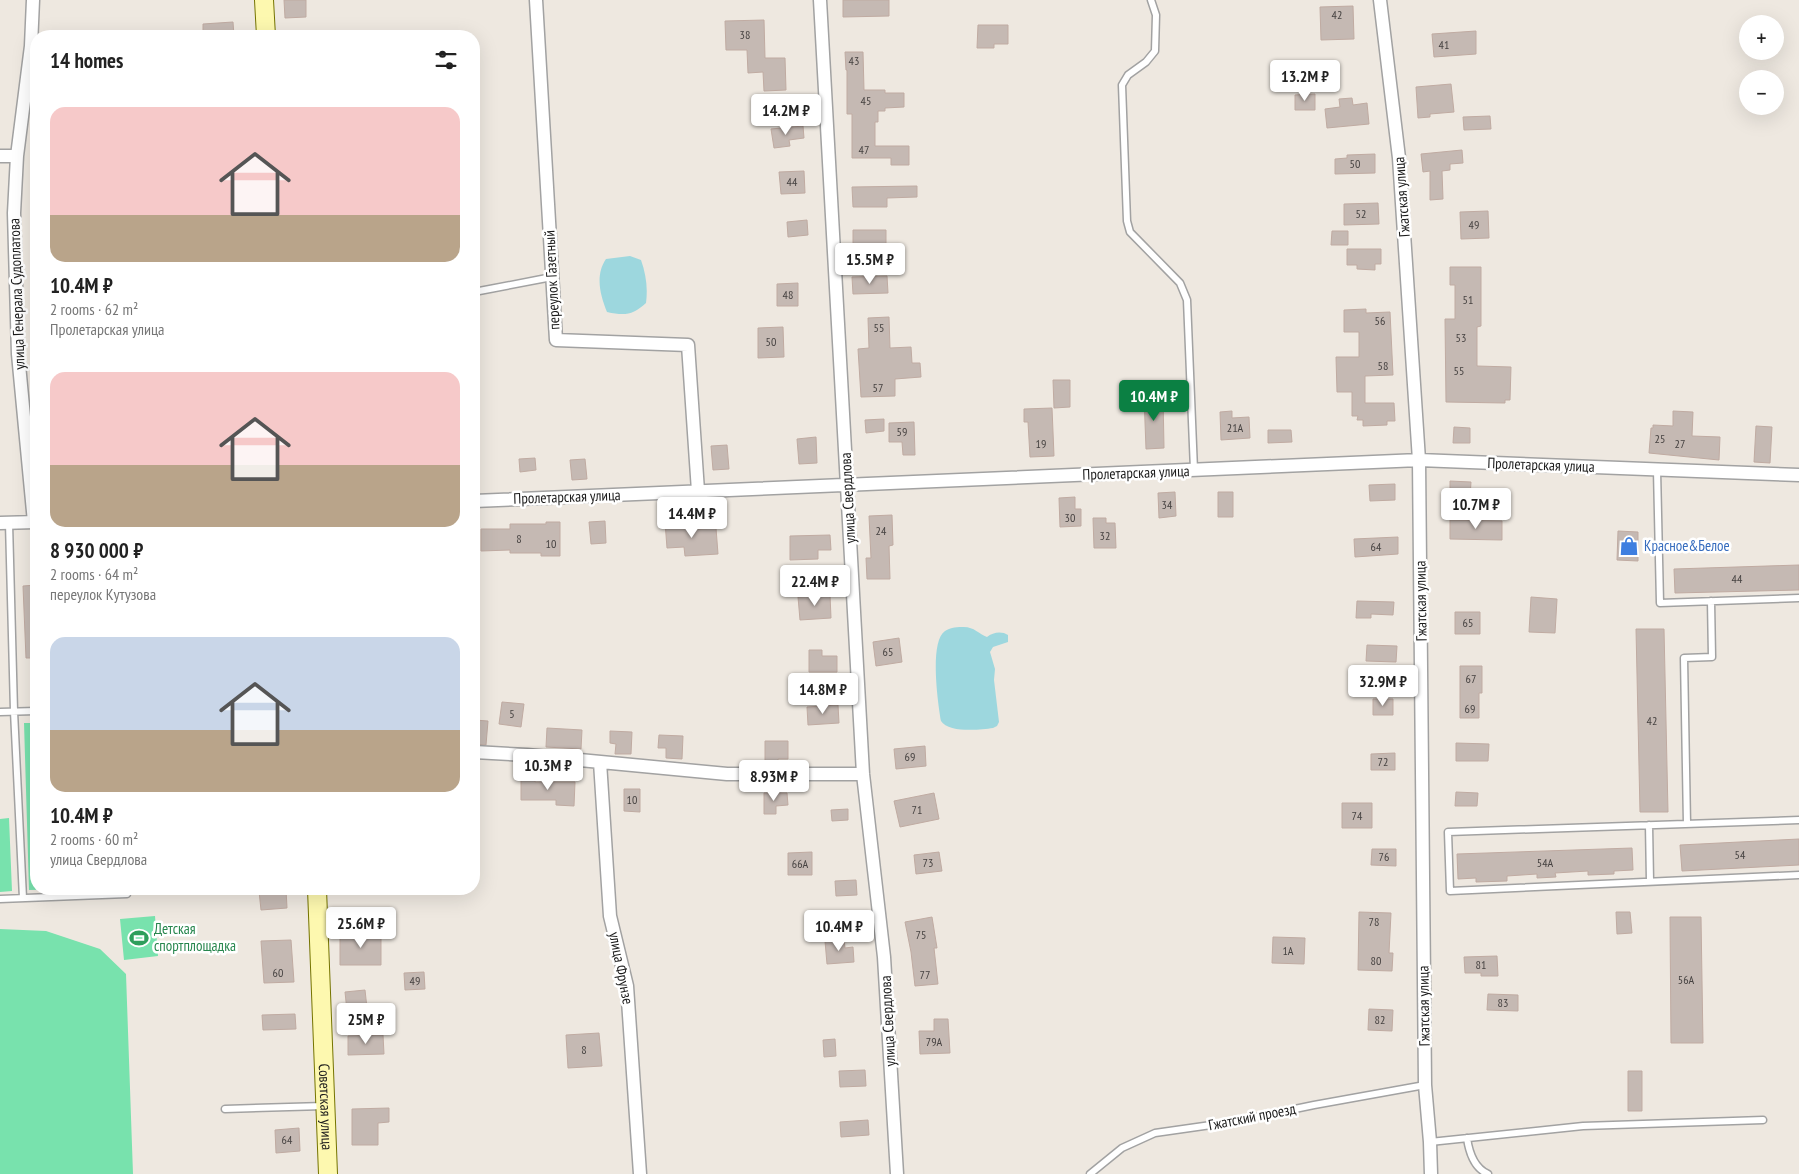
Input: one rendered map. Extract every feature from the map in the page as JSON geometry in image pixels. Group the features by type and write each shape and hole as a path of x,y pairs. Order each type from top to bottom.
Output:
{"main road":[{"path":"264,0 266,30"},
{"name":"Советская улица","path":"317,895 328,1174"}],"street":[{"name":"улица Генерала Судоплатова","path":"32,30 33,0"},
{"name":"переулок Газетный","path":"536,0 556,340 688,345 698,491"},
{"name":"улица Свердлова","path":"820,0 863,774 884,958 897,1174"},
{"name":"Гжатская улица","path":"1380,0 1399,158 1419,460 1425,1085 1431,1174"},
{"name":"улица Генерала Судоплатова","path":"30,54 17,156 14,214 18,354 30,473"},
{"path":"0,156 17,156"},
{"name":"Пролетарская улица","path":"480,501 1419,460 1799,475"},
{"path":"5,523 30,522"},
{"path":"480,752 727,774 863,774"},
{"name":"улица Фрунзе","path":"600,762 610,916 627,986 640,1174"}],"lane":[{"path":"1151,0 1156,15 1155,50 1146,62 1128,75 1122,85 1127,222 1130,232 1180,284 1187,300 1194,470"},
{"path":"480,291 552,278"},
{"path":"1657,470 1660,602 1799,598"},
{"path":"5,523 23,898"},
{"path":"1687,824 1684,658 1712,657 1711,601"},
{"path":"0,712 30,711"},
{"path":"1799,820 1448,832 1450,891 1799,875"},
{"path":"1649,825 1650,882"},
{"path":"0,900 101,895"},
{"name":"Гжатский проезд","path":"1090,1174 1122,1148 1155,1133 1232,1122 1425,1085"},
{"path":"225,1109 325,1106"},
{"path":"1430,1142 1583,1126 1763,1120"},
{"path":"1467,1138 1469,1154 1481,1171 1488,1174"}],"green space":[{"path":"24,723 30,723 29,890"},
{"path":"9,818 12,891 0,892 0,819"},
{"name":"Детская спортплощадка","path":"155,916 158,956 124,960 120,919"},
{"path":"0,929 46,931 100,949 126,974 133,1174 0,1174"}],"water":[{"path":"630,256 641,260 646,281 646,303 628,314 607,312 602,299 600,285 603,265 606,259"},
{"path":"964,627 974,629 987,637 998,633 1008,635 1008,642 993,647 990,652 995,669 994,680 999,722 993,728 957,729 945,725 941,721 936,673 937,647 940,637 945,631"}],"building":[{"path":"284,0 306,0 306,17 285,18"},
{"path":"843,0 889,0 889,16 843,17"},
{"path":"1353,6 1354,39 1321,40 1320,7"},
{"path":"764,20 765,58 785,58 786,90 764,91 763,72 748,73 747,50 726,50 725,21"},
{"path":"233,22 234,30 203,30 203,24"},
{"path":"978,25 1008,25 1008,44 994,44 994,48 977,48"},
{"path":"1476,31 1476,54 1434,57 1432,34"},
{"path":"845,52 863,52 864,90 885,90 885,93 904,93 904,107 885,108 885,111 878,111 878,122 875,122 875,146 909,146 909,165 891,165 891,158 852,158 852,114 847,114"},
{"path":"1451,84 1454,112 1430,114 1430,117 1418,118 1416,87"},
{"path":"1315,94 1315,110 1295,110 1295,95"},
{"path":"1352,98 1353,105 1367,103 1369,124 1327,128 1325,109 1340,107 1339,99"},
{"path":"1490,116 1491,129 1464,130 1463,117"},
{"path":"803,126 804,138 789,140 790,146 774,148 771,129"},
{"path":"1462,150 1463,163 1450,164 1450,170 1442,171 1443,199 1430,200 1430,171 1423,172 1421,154"},
{"path":"1375,154 1375,173 1335,174 1335,159 1347,158 1347,155"},
{"path":"804,171 805,193 781,194 779,172"},
{"path":"917,186 917,197 887,198 887,207 853,207 852,187"},
{"path":"1378,203 1379,224 1344,225 1344,204"},
{"path":"1488,211 1489,238 1461,239 1460,212"},
{"path":"807,220 808,235 788,237 787,222"},
{"path":"853,230 886,230 886,247 853,248"},
{"path":"1332,231 1348,231 1348,245 1331,245"},
{"path":"1347,249 1381,249 1381,264 1375,264 1375,270 1357,269 1357,265 1347,265"},
{"path":"1450,267 1481,267 1481,326 1477,327 1477,366 1511,367 1510,400 1505,400 1505,403 1446,402 1445,319 1455,319 1455,285 1450,285"},
{"path":"887,276 888,293 853,294 852,277"},
{"path":"798,283 798,306 777,306 777,284"},
{"path":"1366,309 1366,313 1390,312 1393,375 1365,376 1365,403 1394,403 1395,421 1387,421 1387,425 1363,426 1363,420 1357,420 1358,416 1352,416 1352,392 1337,392 1336,357 1359,357 1359,332 1344,332 1344,310"},
{"path":"889,317 890,348 911,347 912,363 920,363 921,377 895,379 895,396 861,397 858,349 869,348 868,318"},
{"path":"783,327 784,357 758,358 758,328"},
{"path":"1053,380 1070,380 1070,407 1054,408"},
{"path":"1163,395 1164,448 1146,449 1144,396"},
{"path":"1052,408 1054,456 1030,457 1028,422 1024,422 1024,409"},
{"path":"1232,411 1232,418 1249,417 1250,438 1221,440 1220,412"},
{"path":"1673,411 1693,412 1692,436 1720,437 1719,460 1649,453 1651,428 1653,428 1653,425 1673,426"},
{"path":"884,419 884,431 866,433 865,420"},
{"path":"914,422 915,455 903,455 902,442 889,442 889,423"},
{"path":"1756,426 1772,427 1770,463 1754,462"},
{"path":"1454,427 1470,428 1470,443 1453,443"},
{"path":"1268,430 1291,430 1292,442 1268,443"},
{"path":"816,437 817,463 799,464 797,439"},
{"path":"727,445 729,469 713,470 711,446"},
{"path":"535,458 536,470 520,472 519,459"},
{"path":"585,459 587,479 572,480 570,460"},
{"path":"1450,481 1471,482 1470,497 1450,497"},
{"path":"1395,484 1395,500 1370,501 1369,485"},
{"path":"1175,492 1176,516 1159,518 1158,493"},
{"path":"1218,492 1233,492 1233,517 1218,517"},
{"path":"1075,497 1075,509 1081,509 1081,526 1060,527 1059,498"},
{"path":"892,515 893,545 889,546 890,579 867,579 866,558 871,558 869,516"},
{"path":"1093,518 1106,518 1106,523 1115,523 1116,548 1094,548"},
{"path":"1450,520 1502,521 1502,540 1450,539"},
{"path":"605,521 606,543 591,544 589,522"},
{"path":"546,522 560,522 560,556 541,556 541,553 510,553 510,550 481,551 481,529 510,529 510,524 546,524"},
{"path":"665,522 677,522 678,526 698,525 698,529 716,528 718,554 685,556 684,547 667,548"},
{"name":"Красное&Белое","path":"1618,531 1638,532 1638,561 1617,560"},
{"path":"830,535 831,550 818,550 818,559 790,560 790,536"},
{"path":"1398,537 1398,554 1355,557 1354,539"},
{"path":"1799,565 1799,590 1675,593 1674,569"},
{"path":"30,585 30,658 26,658 23,586"},
{"path":"830,595 831,618 800,620 798,597"},
{"path":"1531,597 1557,599 1555,633 1529,632"},
{"path":"1357,601 1394,602 1393,615 1371,614 1371,618 1356,618"},
{"path":"1455,612 1480,612 1480,634 1455,634"},
{"path":"1636,629 1664,629 1668,812 1640,812"},
{"path":"899,638 902,662 876,666 873,642"},
{"path":"1367,645 1397,646 1396,662 1366,661"},
{"path":"809,650 822,650 822,656 837,656 837,672 809,672"},
{"path":"1460,666 1482,666 1482,693 1479,693 1479,718 1460,718"},
{"path":"1373,699 1393,699 1393,715 1373,715"},
{"path":"502,702 524,704 521,727 499,724"},
{"path":"838,705 839,723 808,725 807,707"},
{"path":"480,720 488,721 486,745 480,744"},
{"path":"547,728 582,730 581,749 546,747"},
{"path":"610,731 632,732 631,754 615,754 616,744 610,743"},
{"path":"659,735 683,736 682,759 666,758 666,748 658,748"},
{"path":"765,741 788,741 788,759 778,759 778,765 765,765"},
{"path":"1456,743 1489,744 1488,761 1456,761"},
{"path":"925,746 926,766 896,769 894,749"},
{"path":"1395,753 1395,770 1371,770 1371,754"},
{"path":"521,777 535,778 535,782 575,782 574,806 556,805 556,800 521,800"},
{"path":"624,789 640,789 640,812 624,811"},
{"path":"1456,792 1478,793 1477,806 1455,806"},
{"path":"764,793 787,793 788,805 776,806 776,814 764,814"},
{"path":"934,793 939,819 900,827 894,801"},
{"path":"1342,803 1372,803 1372,828 1342,828"},
{"path":"848,809 848,820 832,821 831,810"},
{"path":"1799,839 1799,865 1682,871 1680,845"},
{"path":"1632,848 1633,870 1614,871 1614,874 1588,875 1588,871 1555,873 1556,877 1537,878 1537,874 1507,876 1507,881 1476,882 1476,878 1458,879 1457,854"},
{"path":"1372,849 1396,849 1396,866 1371,865"},
{"path":"812,852 812,875 788,875 788,853"},
{"path":"939,852 942,871 916,874 914,855"},
{"path":"856,880 857,895 836,896 835,881"},
{"path":"259,895 286,895 287,908 261,910"},
{"path":"1359,912 1391,913 1389,953 1393,953 1392,971 1358,970"},
{"path":"1616,912 1630,912 1632,933 1617,934"},
{"path":"932,917 937,948 934,948 938,984 915,986 905,922"},
{"path":"1670,917 1701,917 1703,1043 1671,1043"},
{"path":"365,931 381,931 381,965 340,965 340,936 365,936"},
{"path":"1273,937 1305,938 1304,964 1272,963"},
{"path":"844,939 845,948 853,947 854,962 827,964 825,941"},
{"path":"291,940 294,982 264,983 261,941"},
{"path":"1497,956 1498,976 1481,976 1481,973 1465,973 1464,957"},
{"path":"424,972 425,989 405,990 404,973"},
{"path":"365,990 367,1008 347,1011 345,992"},
{"path":"1488,994 1518,995 1518,1011 1487,1010"},
{"path":"1369,1009 1393,1010 1392,1031 1368,1030"},
{"path":"295,1014 296,1029 263,1030 262,1015"},
{"path":"934,1019 948,1019 950,1053 920,1054 919,1031 934,1031"},
{"path":"599,1033 602,1066 568,1068 566,1035"},
{"path":"383,1035 384,1054 348,1055 348,1036"},
{"path":"835,1039 836,1056 824,1057 823,1040"},
{"path":"865,1070 866,1086 840,1087 839,1071"},
{"path":"1628,1071 1642,1071 1642,1111 1628,1111"},
{"path":"389,1108 389,1122 378,1123 378,1145 352,1145 352,1109"},
{"path":"868,1120 869,1135 841,1137 840,1122"},
{"path":"299,1128 300,1151 276,1153 275,1130"}],"place":[{"name":"Красное&Белое","path":"1629,546"},
{"name":"Детская спортплощадка","path":"139,938"}]}
